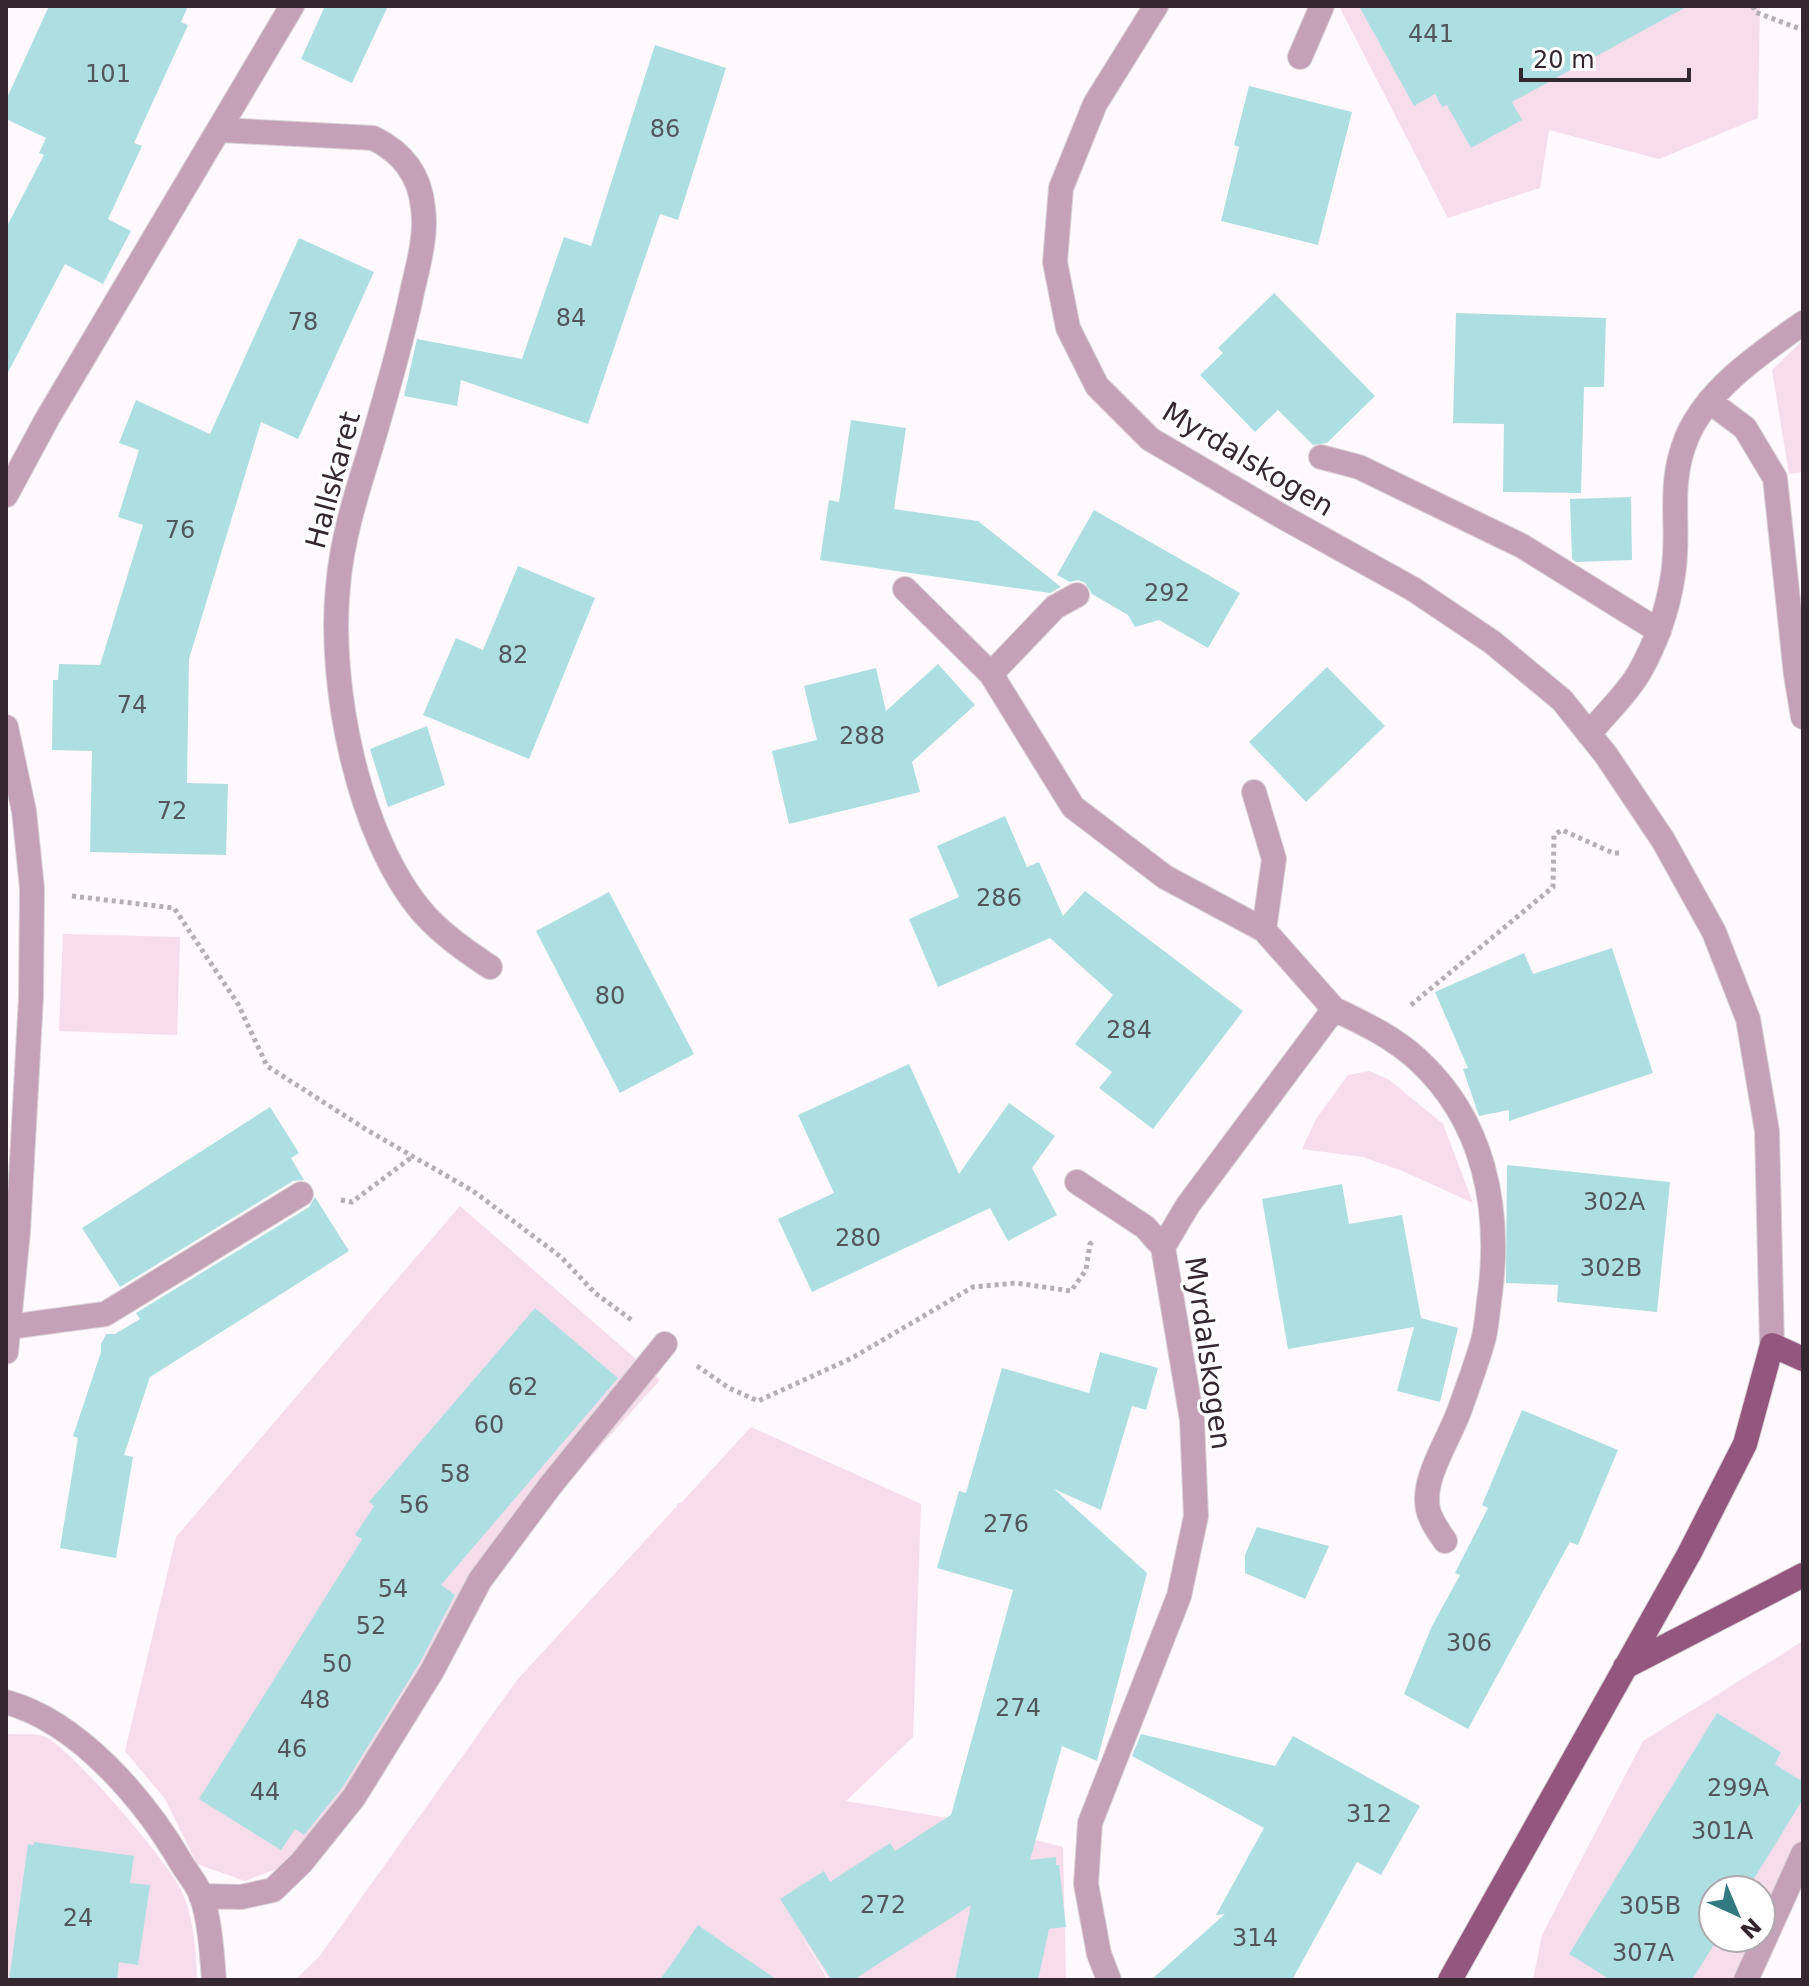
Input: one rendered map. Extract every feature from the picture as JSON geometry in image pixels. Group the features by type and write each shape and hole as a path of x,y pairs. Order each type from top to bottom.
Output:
{"main road":[{"path":"1772,1345 1803,1359"},
{"name":"Myrdalskogen","path":"1450,1980 1689,1554 1745,1444 1772,1345"},
{"path":"1625,1667 1803,1575"}],"street":[{"path":"6,495 47,419 292,6"},
{"name":"Myrdalskogen","path":"1156,6 1095,104 1061,188 1055,262 1068,328 1097,386 1150,439 1413,589 1492,642 1562,700 1663,840 1714,932 1748,1019 1767,1131 1772,1345"},
{"path":"1300,57 1322,6"},
{"name":"Hallskaret","path":"220,130 373,138 390,146 408,163 417,184 424,209 420,253 401,345 349,519 338,586 337,643 341,694 352,757 366,805 401,884 424,914 451,940 490,967"},
{"path":"1589,734 1638,675 1659,631 1673,574 1674,480 1687,436 1709,401 1764,351 1803,323"},
{"path":"1709,401 1745,428 1775,478 1803,717"},
{"path":"1321,457 1359,467 1522,546 1659,631"},
{"path":"905,589 991,674 1073,807 1165,877 1264,930 1334,1009 1379,1031 1415,1057 1441,1082 1461,1112 1478,1147 1489,1186 1494,1228 1493,1269 1484,1335 1458,1415 1426,1489 1428,1512 1445,1541"},
{"path":"991,674 1055,607 1077,595"},
{"path":"6,727 24,811 32,888 31,1013 6,1352"},
{"path":"1254,792 1274,859 1264,930"},
{"name":"Myrdalskogen","path":"1109,1980 1099,1954 1086,1884 1090,1823 1179,1596 1196,1516 1192,1420 1163,1247 1188,1205 1334,1009"},
{"path":"1077,1182 1145,1227 1163,1247"},
{"path":"9,1327 105,1314 301,1194"},
{"path":"201,1896 241,1897 273,1890 301,1863 354,1797 432,1671 480,1580 550,1486 665,1344"},
{"path":"6,1702 54,1723 93,1753 143,1806 170,1843 201,1896 214,1980"},
{"path":"1746,1980 1803,1854"}],"path":[{"path":"1753,6 1755,12 1803,30"},
{"path":"1379,1031 1553,887 1554,835 1562,830 1613,853 1630,852 1663,840"},
{"path":"32,888 60,895 174,908 238,1004 267,1066 473,1191 561,1257 595,1293 729,1388 758,1401 852,1358 973,1287 1016,1283 1071,1291 1086,1270 1090,1244"},
{"path":"301,1194 352,1202 413,1157"}],"shaded area":[{"path":"1339,6 1760,6 1758,118 1659,159 1549,130 1540,188 1448,218"},
{"path":"1803,340 1803,472 1789,474 1772,370"},
{"path":"63,934 180,937 177,1035 59,1031"},
{"path":"1369,1071 1388,1079 1443,1124 1473,1203 1363,1157 1302,1149 1316,1119 1348,1075"},
{"path":"460,1206 660,1380 480,1580 330,1844 245,1881 197,1864 165,1799 125,1751 176,1537"},
{"path":"751,1427 921,1504 913,1737 846,1801 947,1818 1063,1847 1066,1980 830,1980 797,1928 828,1980 295,1980 319,1957 517,1680"},
{"path":"1803,1641 1803,1837 1777,1891 1777,1874 1697,1874 1697,1954 1747,1954 1735,1980 1533,1980 1542,1935 1643,1741"},
{"path":"6,1734 39,1735 55,1744 94,1781 158,1856 181,1890 189,1912 197,1980 6,1980"}],"building":[{"path":"49,6 188,6 181,22 188,25 134,143 142,146 108,219 131,231 103,284 65,264 6,376 6,228 44,155 39,153 46,138 6,119 6,100"},
{"path":"325,6 388,6 352,83 301,59"},
{"path":"1359,6 1688,6 1512,102 1522,120 1471,148 1447,105 1442,107 1435,94 1414,106"},
{"path":"655,45 726,68 678,220 660,214 588,424 461,380 457,406 404,396 417,339 522,359 564,237 591,246"},
{"path":"1249,86 1352,112 1318,245 1221,221 1239,147 1234,145"},
{"path":"299,238 374,272 298,439 261,422 189,659 187,783 228,784 226,855 90,852 92,751 52,750 53,680 58,680 59,664 100,665 143,525 118,517 139,450 119,443 136,400 210,434"},
{"path":"1274,293 1375,396 1327,443 1313,445 1278,410 1255,432 1200,375 1223,353 1218,348"},
{"path":"1456,313 1606,318 1604,387 1584,387 1581,493 1503,492 1504,424 1453,423"},
{"path":"851,420 906,428 894,509 978,521 1061,587 1050,593 820,560 829,500 839,502"},
{"path":"1631,497 1632,560 1576,562 1572,559 1570,499"},
{"path":"1094,510 1240,593 1208,648 1159,620 1135,627 1128,615 1092,594 1085,583 1078,580 1070,582 1057,575"},
{"path":"518,566 595,598 529,759 423,715 456,638 483,650"},
{"path":"938,664 975,705 912,762 920,792 789,824 772,751 817,740 804,686 876,668 886,711"},
{"path":"1327,667 1385,726 1306,802 1249,742"},
{"path":"427,726 445,785 388,807 370,749"},
{"path":"1005,816 1027,867 1039,862 1063,916 1085,891 1243,1011 1153,1129 1099,1088 1112,1072 1075,1044 1113,995 1050,938 938,987 909,919 959,897 937,846"},
{"path":"609,892 694,1054 620,1093 536,931"},
{"path":"1612,948 1653,1073 1509,1121 1509,1110 1479,1116 1463,1069 1468,1068 1435,992 1524,953 1533,974"},
{"path":"909,1064 959,1174 1009,1103 1055,1136 1032,1168 1057,1215 1008,1241 990,1208 812,1292 778,1219 834,1193 798,1115"},
{"path":"270,1107 299,1153 291,1158 304,1180 293,1181 120,1287 82,1228"},
{"path":"1507,1165 1670,1182 1657,1312 1557,1302 1558,1285 1506,1283"},
{"path":"1342,1184 1349,1224 1402,1215 1421,1318 1458,1328 1440,1402 1397,1391 1414,1327 1288,1349 1262,1199"},
{"path":"315,1197 349,1251 150,1377 124,1455 133,1457 116,1558 60,1548 78,1438 73,1436 106,1334 115,1334 140,1319 136,1313 309,1207"},
{"path":"535,1308 618,1378 441,1585 455,1595 419,1664 342,1788 304,1835 295,1829 281,1850 199,1799 362,1539 355,1535 374,1506 369,1502"},
{"path":"1100,1352 1158,1368 1146,1410 1132,1406 1101,1510 1054,1489 1147,1573 1097,1761 1062,1746 1030,1860 1056,1857 1066,1927 1049,1929 1038,1980 955,1980 971,1905 853,1980 832,1980 780,1899 824,1871 830,1882 890,1843 895,1851 951,1815 1013,1590 937,1568 959,1491 966,1493 1002,1368 1089,1393"},
{"path":"1522,1410 1618,1450 1578,1545 1570,1542 1468,1729 1404,1694 1432,1626 1460,1575 1455,1573 1488,1508 1482,1505"},
{"path":"1257,1527 1329,1546 1305,1599 1245,1573 1245,1555"},
{"path":"1717,1713 1781,1752 1775,1764 1803,1782 1803,1799 1757,1874 1697,1874 1697,1954 1708,1954 1692,1980 1611,1980 1569,1954"},
{"path":"1141,1734 1275,1766 1293,1736 1420,1806 1381,1875 1357,1862 1292,1980 1151,1980 1225,1914 1216,1915 1264,1828 1132,1756"},
{"path":"34,1842 134,1856 130,1883 150,1885 138,1965 119,1962 117,1980 9,1980 28,1844 34,1845"},
{"path":"698,1925 777,1980 660,1980"}]}
